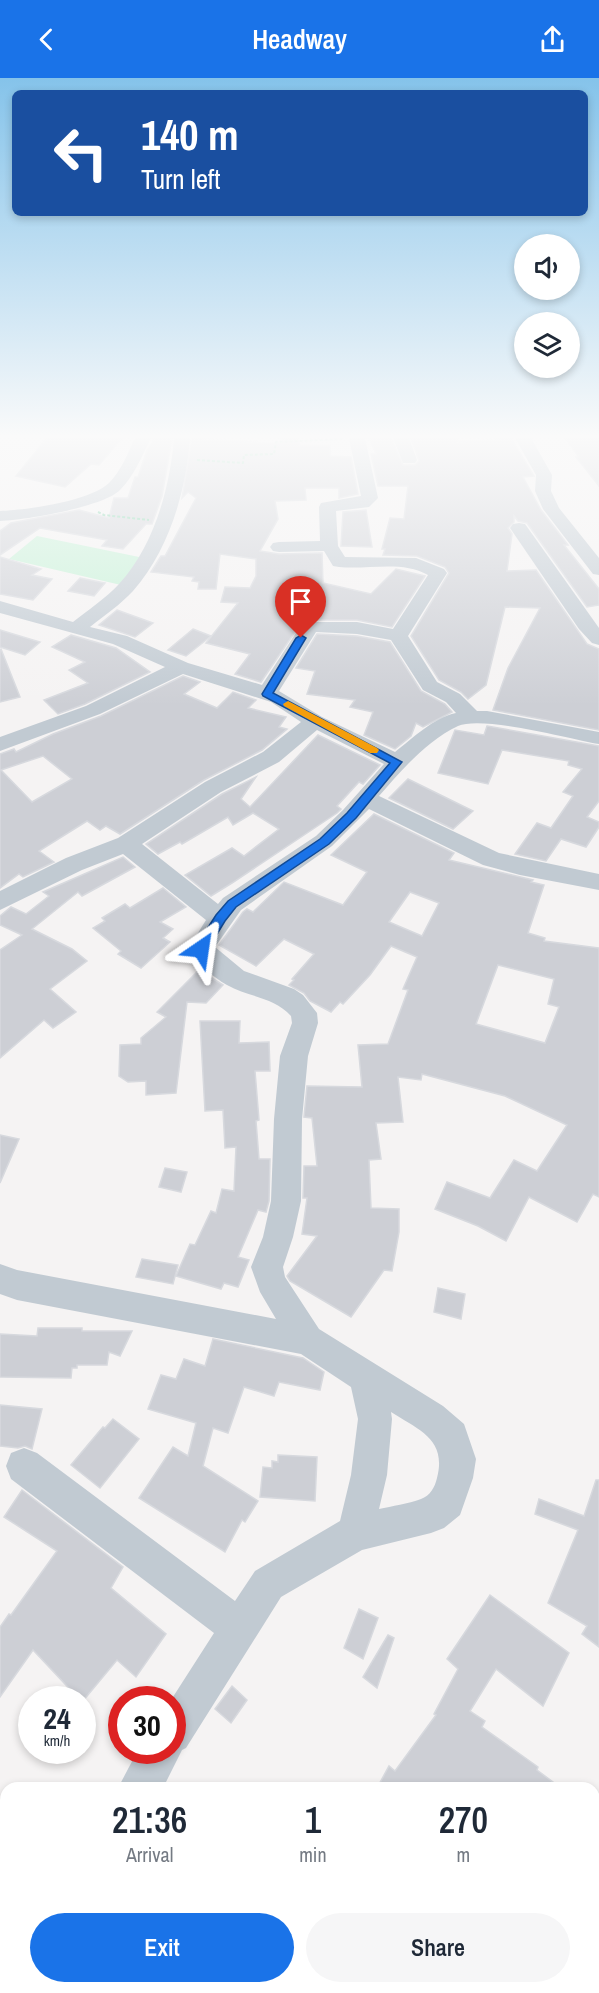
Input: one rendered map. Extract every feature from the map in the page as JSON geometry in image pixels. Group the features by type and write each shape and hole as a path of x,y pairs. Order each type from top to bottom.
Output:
{"street":[{"path":"78,627 128,586 147,559 159,527"},
{"path":"328,527 328,546 339,562 353,565 400,563 422,565 438,573 398,636"},
{"path":"565,527 599,570"},
{"path":"519,528 595,629"},
{"path":"279,547 328,546"},
{"path":"0,607 120,640 181,668 225,679 267,694 397,762"},
{"path":"267,694 310,626 357,628 398,636 430,686 453,698 471,717"},
{"path":"0,744 93,710 181,668"},
{"path":"307,1340 271,1282 267,1267 278,1237 286,1201 288,1119 294,1056 305,1023 304,1013 285,996 236,978 201,949 220,918 232,904 324,841 389,774 397,762 429,735 454,719 488,717 599,738"},
{"path":"0,902 74,864 126,844 213,788 271,757 315,721"},
{"path":"364,798 490,859 599,882"},
{"path":"126,844 220,918"},
{"path":"0,1279 17,1285 307,1340 431,1418 452,1436 458,1459 455,1478 447,1502 431,1515 355,1533 268,1584 186,1712"},
{"path":"355,1533 369,1475 375,1419 366,1377"},
{"path":"24,1466 239,1628"},
{"path":"143,1782 154,1764"}],"green space":[{"path":"37,536 144,558 121,585 9,559"}],"building":[{"path":"5,527 143,527 123,549 102,546 107,540 40,528 0,555 0,531"},
{"path":"180,527 273,527 260,551 279,554 322,553 323,583 371,594 396,569 425,576 392,627 357,620 303,620 261,682 235,674 250,654 206,643 238,603 221,602 225,587 250,588 256,576 256,559 220,554 216,589 198,589 199,582 192,581 194,577 151,572 161,556 165,556"},
{"path":"342,527 369,527 372,547 341,546"},
{"path":"388,527 509,527 512,534 507,571 536,570 587,644 599,649 599,730 493,710 508,668 540,608 505,607 486,685 468,699 461,692 439,680 411,636 449,573 445,567 417,556 383,555 385,549 382,549"},
{"path":"530,527 554,527 568,545 564,545 599,589 599,605 587,607"},
{"path":"0,557 41,569 32,575 52,579 33,600 0,594"},
{"path":"80,578 105,583 94,596 68,591"},
{"path":"117,610 153,623 135,637 99,625"},
{"path":"193,629 211,636 186,656 168,650"},
{"path":"0,630 40,642 25,655 0,647"},
{"path":"317,634 357,636 390,642 421,691 445,704 452,712 423,727 416,723 411,736 395,749 364,735 373,712 350,707 355,700 307,694 315,671 296,668"},
{"path":"71,635 116,648 150,672 85,704 58,714 44,700 88,683 69,670 85,662 52,647"},
{"path":"0,650 20,697 0,702"},
{"path":"183,676 200,682 184,694 217,708 233,692 256,700 248,708 286,717 279,727 287,729 262,750 204,780 120,834 106,826 100,830 87,821 39,851 54,862 23,877 19,874 0,888 0,754 14,749 16,752 53,734 101,716","holes":["43,756 72,779 32,802 1,770"]},
{"path":"487,726 599,746 599,801 587,817 599,822 599,827 586,847 561,839 546,861 515,854 537,823 551,828 573,796 563,792 582,769 568,765 569,761 502,750 488,784 438,773 455,730 484,735"},
{"path":"318,735 380,765 363,784 359,782 337,806 341,809 337,813 232,883 211,896 185,875 232,848 244,856 279,829 253,813 233,825 228,817 182,844 180,842 158,854 146,844 222,794 256,777 241,799 250,807"},
{"path":"408,779 473,811 453,829 389,798"},
{"path":"374,814 454,853 449,860 533,880 531,882 544,885 528,933 545,938 544,941 599,948 599,1197 593,1194 577,1222 529,1197 506,1241 478,1226 435,1209 447,1182 490,1198 514,1160 537,1171 567,1125 505,1096 422,1074 421,1080 398,1077 403,1122 376,1123 381,1159 369,1160 371,1208 399,1209 399,1232 392,1271 384,1270 351,1317 290,1281 287,1276 317,1236 302,1234 307,1198 303,1198 304,1166 317,1166 312,1118 304,1117 307,1086 362,1087 358,1045 388,1044 408,990 403,989 417,957 391,946 370,975 343,1004 340,1002 331,1012 310,1001 304,993 289,985 314,954 284,939 256,966 219,945 243,912 247,909 253,912 284,882 343,905 367,872 331,855","holes":["410,892 439,903 422,936 389,922","498,965 554,979 548,1004 559,1007 545,1043 476,1024"]},
{"path":"123,857 135,867 82,896 78,892 32,929 72,949 87,961 50,989 76,1012 53,1028 44,1020 0,1058 0,950 22,935 0,925 0,916 11,907 26,914 49,896 43,892"},
{"path":"163,888 186,907 160,922 173,929 163,938 170,942 141,968 118,954 121,951 93,928 105,921 102,918 125,904 130,908"},
{"path":"199,970 223,985 206,1003 187,1002 176,1093 146,1095 146,1081 128,1082 119,1076 120,1045 141,1044 141,1038 166,1017 157,1012"},
{"path":"200,1021 240,1021 239,1043 269,1042 270,1071 255,1071 259,1159 270,1159 269,1201 266,1212 258,1210 238,1257 249,1260 238,1287 224,1283 221,1289 176,1276 190,1244 195,1245 211,1211 216,1213 222,1189 234,1191 236,1147 225,1148 223,1110 205,1111"},
{"path":"0,1135 19,1139 0,1183"},
{"path":"165,1168 187,1172 181,1192 159,1187"},
{"path":"142,1259 178,1265 173,1284 136,1277"},
{"path":"438,1288 465,1294 461,1319 434,1312"},
{"path":"38,1328 132,1331 120,1356 109,1352 107,1365 77,1365 77,1368 72,1368 71,1378 0,1377 0,1334 37,1336"},
{"path":"213,1339 303,1358 324,1372 320,1390 279,1382 274,1396 244,1387 228,1433 213,1428 203,1466 258,1501 245,1522 242,1520 225,1552 139,1498 173,1447 188,1456 196,1423 148,1409 161,1375 176,1379 184,1359 205,1366"},
{"path":"0,1405 42,1409 32,1449 25,1446 18,1448 0,1446"},
{"path":"113,1419 139,1439 100,1488 71,1465 103,1427 105,1428"},
{"path":"278,1455 317,1457 315,1501 260,1497 263,1467 272,1468 272,1461 278,1462"},
{"path":"596,1480 599,1480 599,1647 582,1634 587,1626 548,1603 578,1530 535,1514 539,1499 584,1516"},
{"path":"22,1490 123,1567 111,1588 166,1634 136,1677 117,1660 95,1686 67,1686 33,1650 0,1697 0,1627 57,1551 4,1517"},
{"path":"490,1595 569,1653 543,1706 496,1669 470,1711 485,1721 482,1727 538,1767 537,1770 553,1782 380,1782 389,1766 395,1771 436,1715 434,1714 458,1669 447,1659"},
{"path":"359,1609 378,1618 363,1659 344,1648"},
{"path":"388,1635 394,1638 377,1688 363,1677"},
{"path":"232,1686 247,1700 231,1723 215,1709"}],"slow traffic":[{"path":"288,704 315,721 374,750"}],"route":[{"path":"201,949 220,918 232,904 324,841 389,774 397,762 267,694 301,638"}]}
